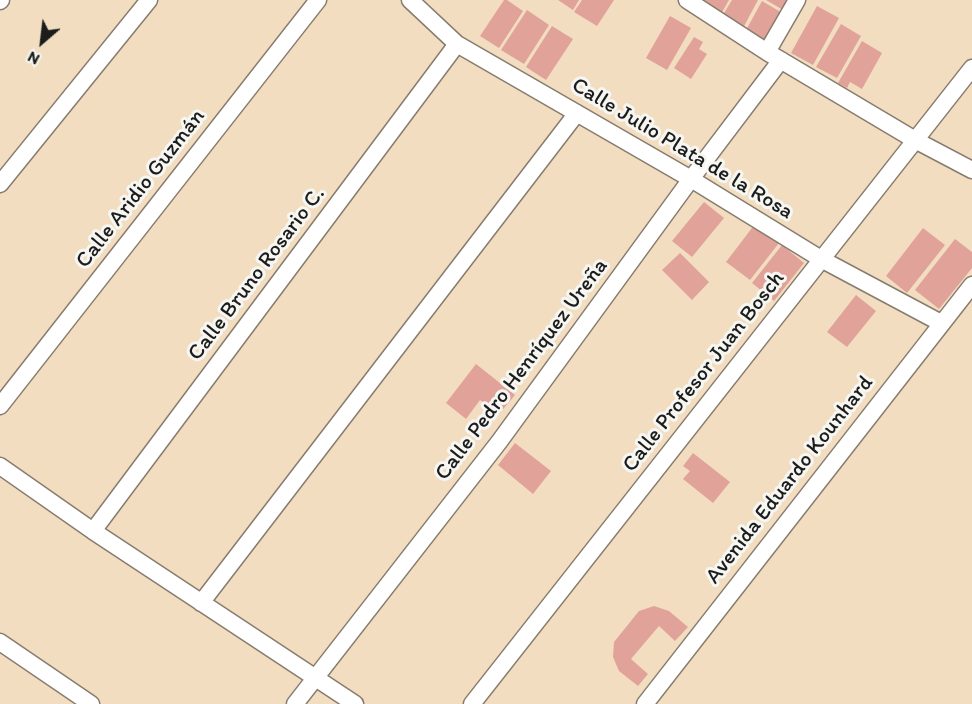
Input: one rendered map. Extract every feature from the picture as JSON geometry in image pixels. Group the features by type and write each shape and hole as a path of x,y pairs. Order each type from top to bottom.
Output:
{"street":[{"path":"0,184 149,0"},
{"name":"Calle Aridio Guzmán","path":"0,406 318,0"},
{"name":"Calle Julio Plata de la Rosa","path":"410,0 457,44 691,179 821,259 941,323"},
{"path":"687,0 774,56 915,140 972,170"},
{"name":"Calle Pedro Henríquez Ureña","path":"295,704 499,442 691,179 774,56 797,0"},
{"name":"Calle Bruno Rosario C.","path":"93,531 457,44"},
{"name":"Calle Profesor Juan Bosch","path":"472,704 972,68"},
{"path":"201,603 577,113"},
{"name":"Avenida Eduardo Kounhard","path":"645,704 972,285"},
{"path":"0,466 93,531 355,704"},
{"path":"0,642 91,704"}],"building":[{"path":"504,0 523,11 499,48 480,36"},
{"path":"558,0 579,0 573,10"},
{"path":"582,0 614,0 597,26 574,12"},
{"path":"701,0 729,0 721,14"},
{"path":"732,0 758,0 742,30 721,18"},
{"path":"766,0 793,0 783,10"},
{"path":"762,1 784,14 767,44 745,32"},
{"path":"817,6 839,18 813,65 791,53"},
{"path":"527,10 549,25 524,64 501,50"},
{"path":"670,16 691,28 667,70 646,58"},
{"path":"841,24 861,36 837,78 816,67"},
{"path":"552,26 573,39 546,80 526,67"},
{"path":"694,37 703,42 699,49 707,54 691,79 674,68"},
{"path":"862,41 882,53 862,89 850,82 847,88 838,83"},
{"path":"704,202 724,218 692,257 672,241"},
{"path":"755,224 779,243 750,280 726,262"},
{"path":"923,228 945,245 907,293 886,276"},
{"path":"955,239 972,252 972,268 939,309 915,290"},
{"path":"782,245 804,263 774,301 752,283"},
{"path":"680,253 709,282 692,300 662,270"},
{"path":"856,295 876,311 847,347 827,332"},
{"path":"476,364 515,395 499,414 480,400 466,419 446,403"},
{"path":"515,443 551,471 533,494 498,465"},
{"path":"693,453 730,482 713,503 683,479 690,471 683,466"},
{"path":"654,606 669,611 688,627 675,641 659,626 631,659 648,674 638,686 619,671 613,657 614,642 639,611"}]}
